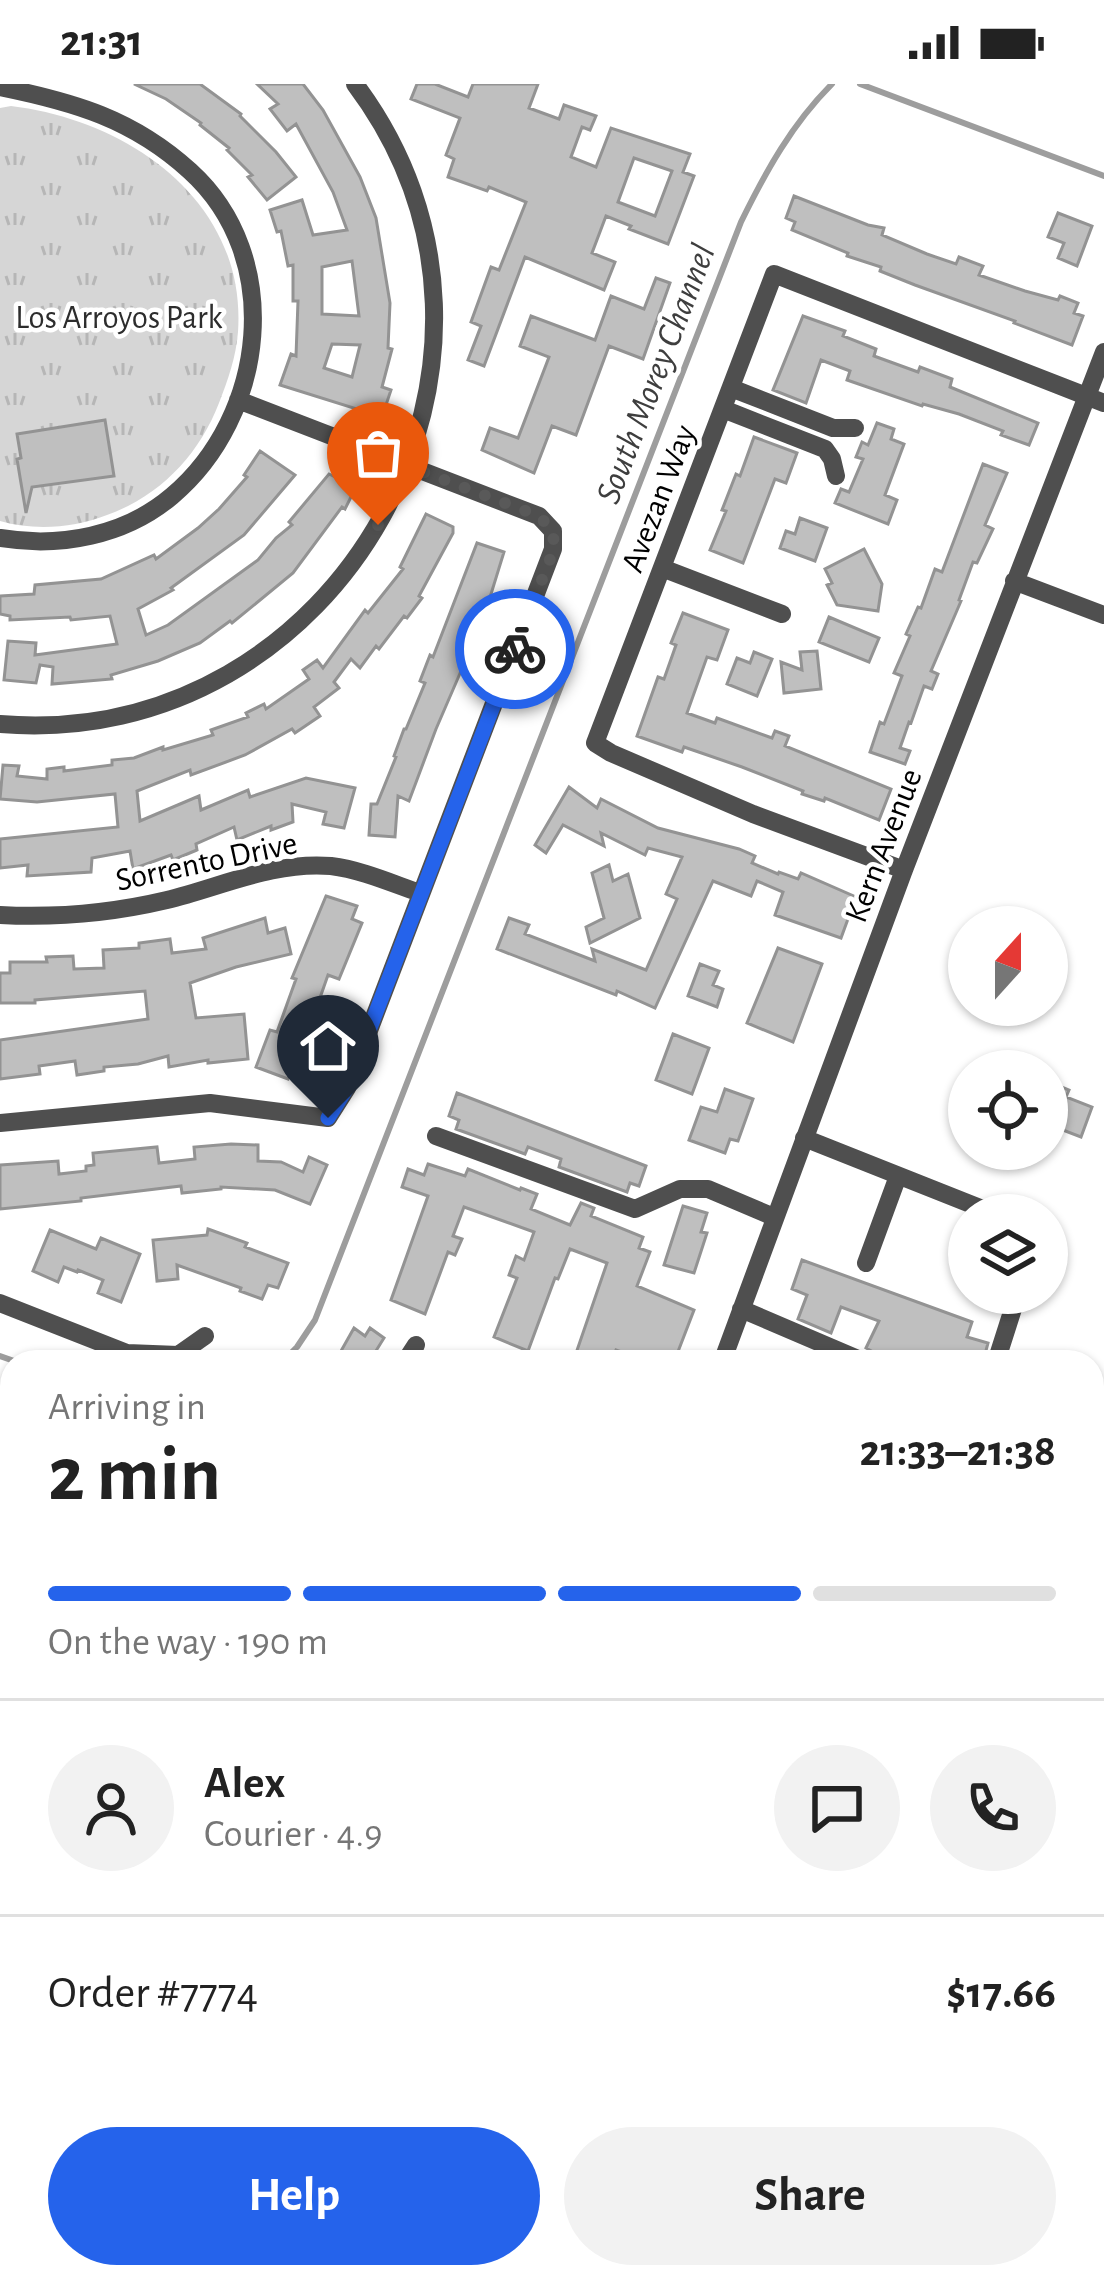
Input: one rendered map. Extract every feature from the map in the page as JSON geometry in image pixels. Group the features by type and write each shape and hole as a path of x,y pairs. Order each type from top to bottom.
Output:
{"street":[{"path":"0,724 33,727 123,717 210,685 246,665 318,606 378,525 405,465 426,393 434,283 416,196 394,145 355,84"},
{"path":"0,87 89,108 125,124 193,173 235,233 254,306 251,355 238,400 208,457 172,497 120,527 87,538 56,542 0,538"},
{"name":"Avezan Way","path":"904,870 753,814 595,743 774,274 1095,399"},
{"name":"Kern Avenue","path":"726,1350 1015,580 1095,399 1104,352"},
{"path":"731,388 833,428 855,428"},
{"path":"0,1123 210,1103 328,1118 347,1088 554,549 553,531 539,516 238,400"},
{"path":"723,409 825,449 836,476"},
{"path":"662,568 782,614"},
{"path":"1015,580 1104,615"},
{"name":"Sorrento Drive","path":"0,915 103,913 300,866 356,870 420,893"},
{"path":"436,1136 634,1208 680,1189 707,1189 774,1217"},
{"path":"804,1138 948,1196"},
{"path":"866,1263 898,1176"},
{"path":"0,1303 119,1350"},
{"path":"741,1309 837,1350"},
{"path":"1000,1350 1011,1314"},
{"path":"185,1350 205,1336"}],"green space":[{"name":"Los Arroyos Park","path":"0,108 55,114 97,129 137,149 172,175 201,207 223,243 236,285 238,332 233,359 201,440 144,497 81,523 40,527 0,521"}],"building":[{"path":"134,84 200,84 241,114 296,177 267,200 229,148 201,123"},
{"path":"257,84 303,84 360,177 376,218 390,303 388,348 392,349 382,387 391,390 382,417 280,385 291,354 296,356 298,301 293,301 293,265 288,266 281,231 277,232 270,210 302,200 313,235 347,230 333,192 296,124 287,131 270,109 278,104","holes":["352,261 359,316 322,314 322,267","332,344 360,345 352,377 324,368"]},
{"path":"417,84 435,84 468,97 473,84 538,84 529,108 559,119 564,105 596,116 590,130 582,127 571,157 596,167 611,128 690,154 683,172 694,176 668,244 606,216 592,253 615,262 604,290 525,257 484,366 468,360 481,326 471,322 491,267 499,270 526,202 448,177 454,159 446,155 460,118 411,99","holes":["634,158 672,171 655,216 618,202"]},
{"path":"794,196 884,228 882,235 927,254 956,264 959,257 983,266 979,275 1078,303 1074,313 1083,316 1072,345 880,271 881,267 792,230 795,222 786,218"},
{"path":"1058,213 1092,226 1077,266 1058,258 1064,243 1048,237"},
{"path":"656,278 670,283 643,359 609,346 576,435 552,426 534,473 482,450 490,428 518,438 549,357 520,346 531,316 595,340 611,296 644,309"},
{"path":"803,316 845,331 843,336 876,349 874,356 952,379 950,387 1038,423 1029,445 959,414 847,380 850,371 821,360 806,403 773,390"},
{"path":"105,420 114,476 32,487 26,513 17,434"},
{"path":"877,423 894,429 891,439 904,444 885,495 897,500 888,524 835,503 841,489 849,492 863,459 856,457 862,442 868,445"},
{"path":"754,437 797,453 786,483 775,479 743,563 710,550"},
{"path":"260,451 295,475 244,535 173,590 138,609 146,635 168,625 258,560 292,525 289,522 329,474 356,487 345,509 293,573 200,643 111,675 112,679 52,684 53,667 40,665 36,683 4,680 8,641 36,643 35,655 117,644 110,616 10,620 0,614 0,596 34,594 35,585 101,579 154,555 156,559 219,509 247,477"},
{"path":"983,464 1007,473 985,525 993,529 977,563 973,562 931,671 938,674 932,689 924,686 909,722 900,748 910,751 905,764 870,752 902,676 894,673 910,636 906,634 935,569 942,572"},
{"path":"426,514 453,527 453,533 422,598 360,668 351,659 334,682 339,688 314,707 320,716 245,755 137,791 140,821 199,796 201,810 248,790 250,797 306,778 355,788 344,828 323,824 326,812 292,804 293,822 237,840 234,827 173,860 171,855 133,869 130,851 92,858 91,872 27,876 28,865 0,868 0,839 118,827 115,794 37,802 0,799 3,765 19,766 17,776 47,779 47,769 112,765 112,760 213,735 211,730 248,717 246,713 264,704 266,709 309,679 303,670 317,660 323,668 365,610 368,613 403,569"},
{"path":"800,518 827,528 815,561 780,548 786,531 795,534"},
{"path":"477,543 504,552 483,620 409,801 398,796 395,837 369,835 371,804 377,804 425,683 420,681"},
{"path":"864,549 882,584 878,611 837,605 827,585 832,583 825,569"},
{"path":"683,613 728,630 717,660 707,657 687,713 715,723 717,718 772,738 775,731 789,736 785,746 891,789 879,820 742,767 637,736 658,677 664,679"},
{"path":"829,617 879,638 869,662 819,642"},
{"path":"817,651 821,689 784,693 781,662 802,670 800,652"},
{"path":"754,652 772,659 757,696 727,684 737,658 750,663"},
{"path":"569,787 597,808 601,799 658,828 739,849 755,856 752,863 778,874 798,879 801,873 856,897 841,938 775,915 783,892 757,881 751,896 713,881 655,1008 497,949 509,918 529,925 525,934 595,961 592,949 646,970 677,899 666,894 682,857 648,848 645,855 601,833 604,846 563,825 546,853 535,845"},
{"path":"609,865 613,881 628,874 640,918 590,943 586,927 604,918 592,873"},
{"path":"326,896 357,906 352,919 362,923 339,979 328,975 315,1012 326,1017 304,1074 291,1069 288,1079 256,1067 270,1030 277,1032 296,979 292,978"},
{"path":"265,918 268,933 285,928 291,954 190,983 196,1018 244,1014 248,1059 169,1067 168,1056 77,1075 75,1061 39,1066 40,1074 0,1079 0,1040 148,1019 145,991 0,1003 0,973 10,973 10,962 73,956 74,969 104,968 103,950 139,948 139,943 170,939 172,953 206,949 203,938"},
{"path":"778,948 822,964 793,1042 747,1023"},
{"path":"700,964 719,971 713,985 723,989 717,1007 688,996"},
{"path":"673,1034 709,1048 692,1094 656,1080"},
{"path":"725,1089 753,1099 738,1141 730,1139 725,1153 689,1140 701,1107 717,1112"},
{"path":"457,1093 646,1166 639,1186 630,1183 627,1192 559,1167 561,1159 528,1147 525,1154 456,1129 459,1120 449,1116"},
{"path":"1068,1098 1092,1107 1081,1137 1068,1132"},
{"path":"258,1145 258,1161 281,1162 303,1172 309,1157 327,1165 310,1204 275,1190 221,1187 182,1193 181,1186 0,1209 0,1165 58,1161 59,1174 86,1171 86,1166 94,1165 93,1153 157,1147 159,1163 195,1159 194,1147"},
{"path":"428,1164 465,1176 468,1169 537,1194 531,1209 570,1225 581,1203 594,1208 591,1216 643,1237 639,1248 650,1252 637,1286 694,1310 679,1350 577,1350 607,1263 570,1249 528,1350 494,1337 517,1278 509,1275 516,1256 524,1260 534,1232 464,1207 453,1236 462,1239 455,1255 448,1252 425,1314 391,1300 428,1196 402,1187 408,1169 424,1175"},
{"path":"683,1206 707,1213 701,1232 707,1233 694,1273 664,1265"},
{"path":"208,1229 288,1263 278,1288 268,1285 262,1299 177,1265 178,1279 157,1281 153,1240 207,1235"},
{"path":"50,1230 96,1249 101,1238 140,1254 121,1302 98,1293 103,1280 78,1270 64,1267 58,1282 33,1271"},
{"path":"802,1260 972,1322 967,1337 988,1343 986,1350 870,1350 866,1348 879,1321 841,1307 831,1333 798,1319 807,1295 792,1289"},
{"path":"354,1328 365,1336 370,1328 384,1338 376,1350 342,1350"}],"waterway":[{"name":"South Morey Channel","path":"294,1350 315,1320 741,222 781,149 832,84"},
{"path":"860,84 1104,176"}],"way so far":[{"path":"378,525 405,465 539,516 553,531 554,549 515,649"}],"route":[{"path":"328,1118 347,1088 515,649"}]}
